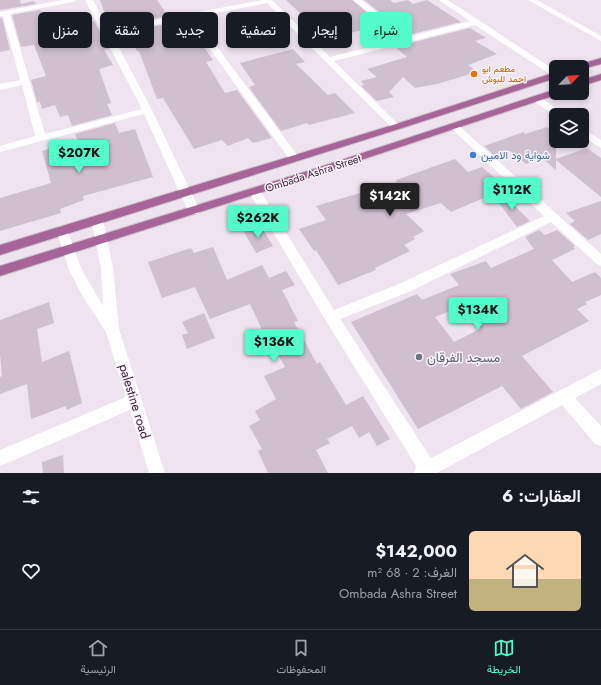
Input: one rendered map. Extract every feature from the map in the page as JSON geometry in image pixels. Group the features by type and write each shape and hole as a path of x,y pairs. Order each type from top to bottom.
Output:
{"main road":[{"path":"589,65 601,61"},
{"name":"Ombada Ashra Street","path":"0,250 396,127 549,77"},
{"path":"589,81 601,77"},
{"name":"Ombada Ashra Street","path":"0,272 255,192 549,94"}],"street":[{"path":"41,139 3,14 73,0"},
{"path":"89,0 100,21"},
{"path":"357,0 372,12"},
{"path":"443,0 549,70"},
{"path":"532,0 601,39"},
{"path":"211,12 268,1 396,127"},
{"path":"412,39 476,22"},
{"path":"114,48 147,110 194,211"},
{"path":"213,48 294,158"},
{"path":"328,60 375,48"},
{"path":"0,87 24,82"},
{"path":"537,98 551,108"},
{"path":"0,149 147,110"},
{"path":"454,126 601,261"},
{"path":"589,136 601,145"},
{"path":"255,192 425,471 601,376"},
{"path":"331,317 406,287 552,217"},
{"name":"palestine road","path":"97,220 107,268 112,329 157,473"},
{"name":"palestine road","path":"62,230 66,251 78,279 112,329"},
{"path":"564,396 601,438"},
{"path":"0,458 135,400"}],"building":[{"path":"0,0 20,0 21,4 34,1 36,4 0,10"},
{"path":"100,0 157,0 165,12 162,12 162,17 154,19 154,12 104,12"},
{"path":"286,0 352,0 367,12 360,12 360,31 352,33 352,12 299,12"},
{"path":"364,0 390,0 394,3 408,0 413,4 427,0 461,22 412,34 412,12 379,12"},
{"path":"40,10 41,12 38,12 38,48 92,48 92,21 94,21 100,32 100,48 108,48 104,50 113,65 99,69 111,103 107,104 112,115 72,126 68,115 60,117 55,105 42,109 40,102 37,102 31,80 46,76 34,45 21,47 12,15"},
{"path":"0,18 2,18 10,50 0,52"},
{"path":"162,25 162,48 205,48 213,60 206,62 225,93 237,90 272,138 253,143 248,138 228,146 222,140 194,149 163,98 157,99 139,51 137,51 136,48 154,48 154,26"},
{"path":"470,28 486,38 475,41 497,54 468,65 477,72 437,84 415,88 403,77 389,92 394,97 377,101 361,86 364,85 361,81 377,77 367,69 407,57 396,48 412,48 412,43"},
{"path":"293,49 305,62 296,64 328,95 335,93 355,113 309,125 307,123 281,131 249,87 255,85 240,63"},
{"path":"115,123 119,133 135,129 153,177 83,196 84,200 60,209 61,213 0,231 0,198 51,183 42,151 78,141 75,134"},
{"path":"547,127 549,129 549,148 556,148 556,159 587,148 601,158 601,197 556,160 556,170 542,158 526,164 510,151 495,156 484,146 524,132 525,134"},
{"path":"455,159 468,172 482,167 507,188 451,212 441,203 406,214 424,231 413,237 415,239 404,245 410,251 375,268 376,270 338,285 316,250 314,251 299,229 326,220 316,206 397,182 396,180"},
{"path":"501,192 530,221 517,227 495,198"},
{"path":"601,201 601,234 588,240 570,224 575,221 566,213"},
{"path":"261,226 273,246 256,253 244,232"},
{"path":"539,230 545,235 557,230 575,246 573,247 575,249 552,260 572,282 595,272 601,278 601,295 585,302 587,304 577,309 589,321 522,356 553,392 521,409 502,386 418,429 351,322 417,294 422,300 459,285 450,274 486,261 491,268 534,249 525,237","holes":["463,306 480,329 454,342 435,317"]},
{"path":"213,247 227,280 262,265 269,278 286,271 295,285 282,290 298,321 294,322 317,364 320,362 346,405 363,396 390,439 377,446 369,432 359,438 352,426 327,439 330,443 316,450 328,473 268,473 258,451 262,449 249,426 260,420 255,411 276,399 264,376 285,367 266,333 264,334 250,304 210,319 195,287 162,298 148,262 191,248 194,253"},
{"path":"49,302 54,323 37,329 42,362 69,351 82,403 67,410 66,406 31,419 27,384 0,394 0,377 2,376 0,354 0,320"},
{"path":"204,313 215,338 187,349 182,335 188,333 182,322"},
{"path":"63,455 64,473 43,473 42,462"}],"place":[{"name":"مطعم ابو احمد للبوش","path":"474,74"},
{"name":"شواية ود الامين","path":"473,155"},
{"name":"مسجد الفرقان","path":"419,357"}]}
